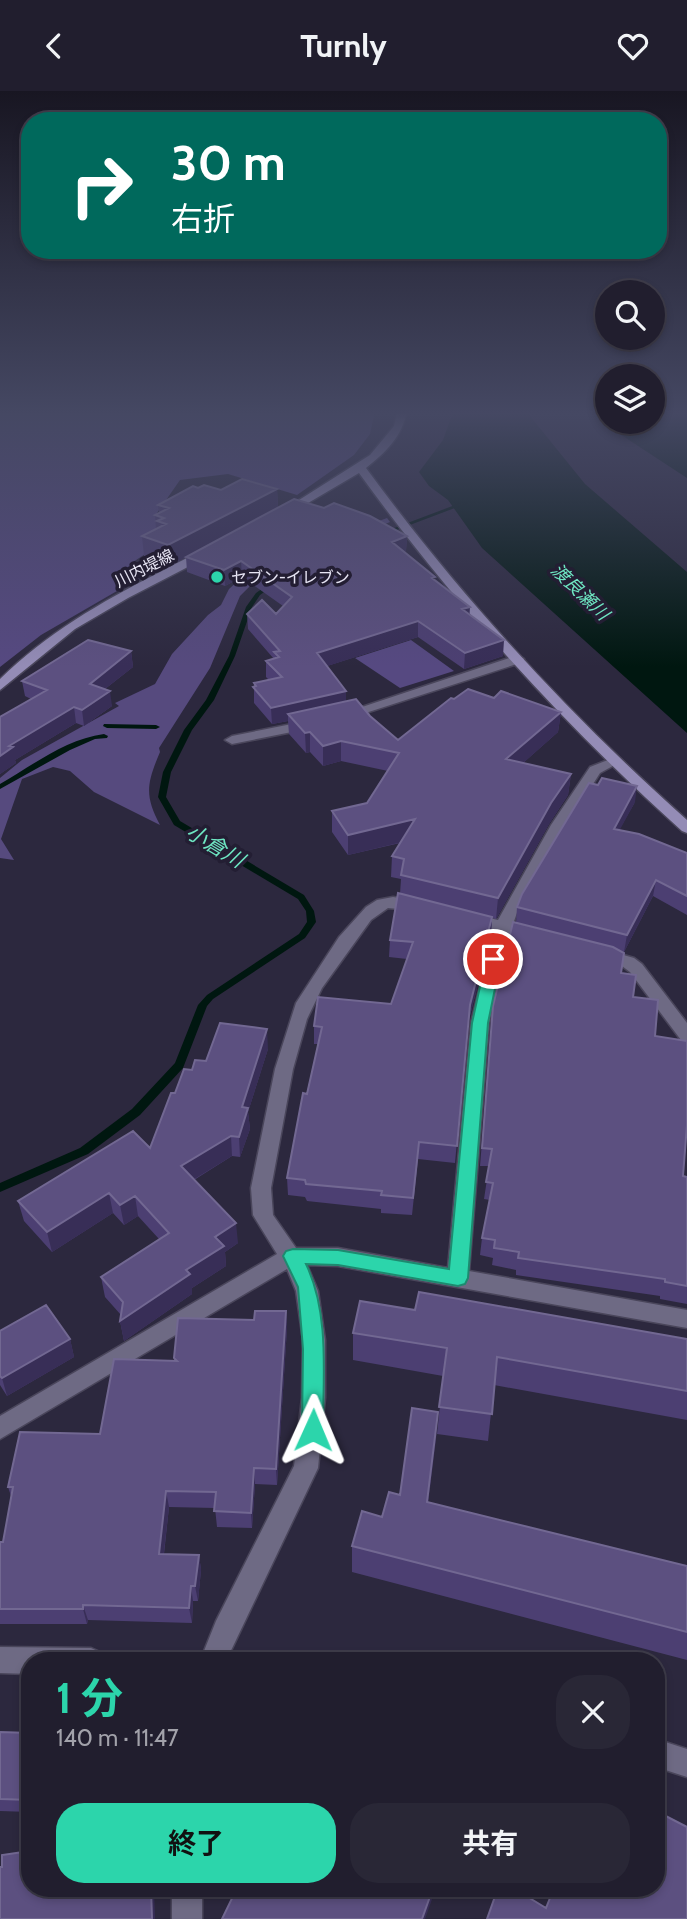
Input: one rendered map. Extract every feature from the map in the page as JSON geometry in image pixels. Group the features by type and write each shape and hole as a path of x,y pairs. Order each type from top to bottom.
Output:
{"street":[{"path":"272,519 310,496"},
{"path":"381,496 408,533 518,659 613,762 687,828"},
{"name":"川内堤線","path":"0,686 33,654 98,611 219,547"},
{"path":"232,740 278,733 373,707 518,659"},
{"path":"458,1278 480,1023 502,926 553,836 595,770 613,762"},
{"path":"216,1652 306,1468 312,1444 313,1349 307,1287 293,1256 266,1224 260,1190 278,1100 298,1020 306,1001 354,927 380,905 402,902 554,940"},
{"path":"579,947 617,958 636,968 687,1036"},
{"path":"0,1428 261,1272 293,1256 338,1257 687,1319"},
{"path":"0,1660 21,1660"},
{"path":"665,1756 687,1762"},
{"path":"187,1897 187,1919"}],"shaded area":[{"path":"0,496 169,496 157,513 156,547 133,562 148,573 41,635 0,667"},
{"path":"387,518 390,522 270,572 240,596 210,668 159,748 149,789 151,805 160,825 94,792 70,771 53,767 22,779 1,839 14,860 0,858 0,778 22,760 119,706 115,703 155,684 172,654 208,615 221,605 229,589 239,580 270,561"},
{"path":"411,640 454,671 400,688 355,658"}],"water":[{"name":"渡良瀬川","path":"443,496 599,496 687,572 687,733 482,548"}],"building":[{"path":"174,496 263,496 168,545 142,536 166,524 157,521 164,518 155,515 169,508 158,505"},
{"path":"294,499 324,508 334,503 370,516 407,536 392,542 470,607 462,609 504,640 465,653 418,621 317,653 346,691 271,708 253,687 256,686 254,683 282,677 266,661 279,657 274,652 280,651 247,614 262,600 276,614 292,597 241,561 224,570 186,557"},
{"path":"88,640 131,651 90,684 110,691 82,710 74,707 9,746 13,747 0,756 0,717 47,690 22,681"},
{"path":"468,689 494,698 501,691 561,712 506,759 571,774 551,803 498,898 401,875 404,859 392,856 415,819 348,835 332,811 367,803 399,753 341,741 323,746 310,732 305,733 288,714 356,699 370,716 398,740 451,698 454,699"},
{"path":"602,778 637,786 614,829 639,834 687,853 687,896 656,880 627,935 517,907 522,894 589,783 598,785"},
{"path":"398,893 492,917 470,1005 457,1146 419,1142 413,1198 381,1195 382,1191 306,1184 305,1180 287,1178 303,1093 307,1094 322,1027 314,1026 318,997 391,1004 413,942 390,940"},
{"path":"513,922 613,947 624,953 621,973 636,975 633,997 658,1000 655,1036 687,1041 687,1125 683,1176 687,1177 687,1286 665,1282 665,1279 518,1258 519,1252 494,1248 495,1240 482,1238 493,1183 486,1182 492,1149 482,1148 493,1006"},
{"path":"220,1023 267,1029 242,1107 248,1108 239,1137 231,1136 181,1166 236,1223 215,1237 224,1246 186,1270 190,1274 120,1321 123,1302 101,1277 169,1233 135,1196 120,1205 109,1193 47,1232 18,1201 133,1131 150,1148 171,1093 175,1093 184,1069 192,1070 195,1060 206,1061"},
{"path":"419,1292 687,1339 687,1391 497,1357 492,1414 439,1407 447,1348 353,1333 360,1301 415,1310"},
{"path":"46,1305 70,1339 2,1378 0,1331"},
{"path":"255,1311 286,1311 276,1469 254,1468 251,1513 214,1511 216,1492 166,1491 159,1554 199,1555 195,1586 191,1586 189,1608 83,1605 83,1609 0,1609 0,1542 3,1542 13,1487 8,1487 20,1432 100,1434 114,1359 177,1361 174,1358 178,1318 254,1320"},
{"path":"412,1408 438,1412 427,1502 687,1566 687,1632 352,1546 362,1511 382,1517 389,1492 400,1495"},
{"path":"0,1732 21,1733 21,1800 0,1799"},
{"path":"665,1816 687,1827 687,1919 487,1919 495,1897 528,1897 546,1908 550,1897 665,1897"},
{"path":"21,1852 21,1897 151,1897 152,1919 0,1919 2,1855"},
{"path":"233,1897 430,1897 422,1919 222,1919"}],"waterway":[{"name":"小倉川","path":"384,533 465,503"},
{"name":"小倉川","path":"0,1188 84,1151 136,1112 179,1065 203,1005 210,997 302,936 312,922 310,911 301,897 177,823 162,797 167,772 188,730 210,700 232,656 249,607 258,594 272,584"},
{"path":"107,726 156,727"},
{"path":"0,787 67,749 94,737 104,736"}],"place":[{"name":"セブン-イレブン","path":"217,577"}],"route":[{"path":"313,1430 313,1349 307,1287 293,1256 338,1257 458,1278 480,1023 493,959"}]}
